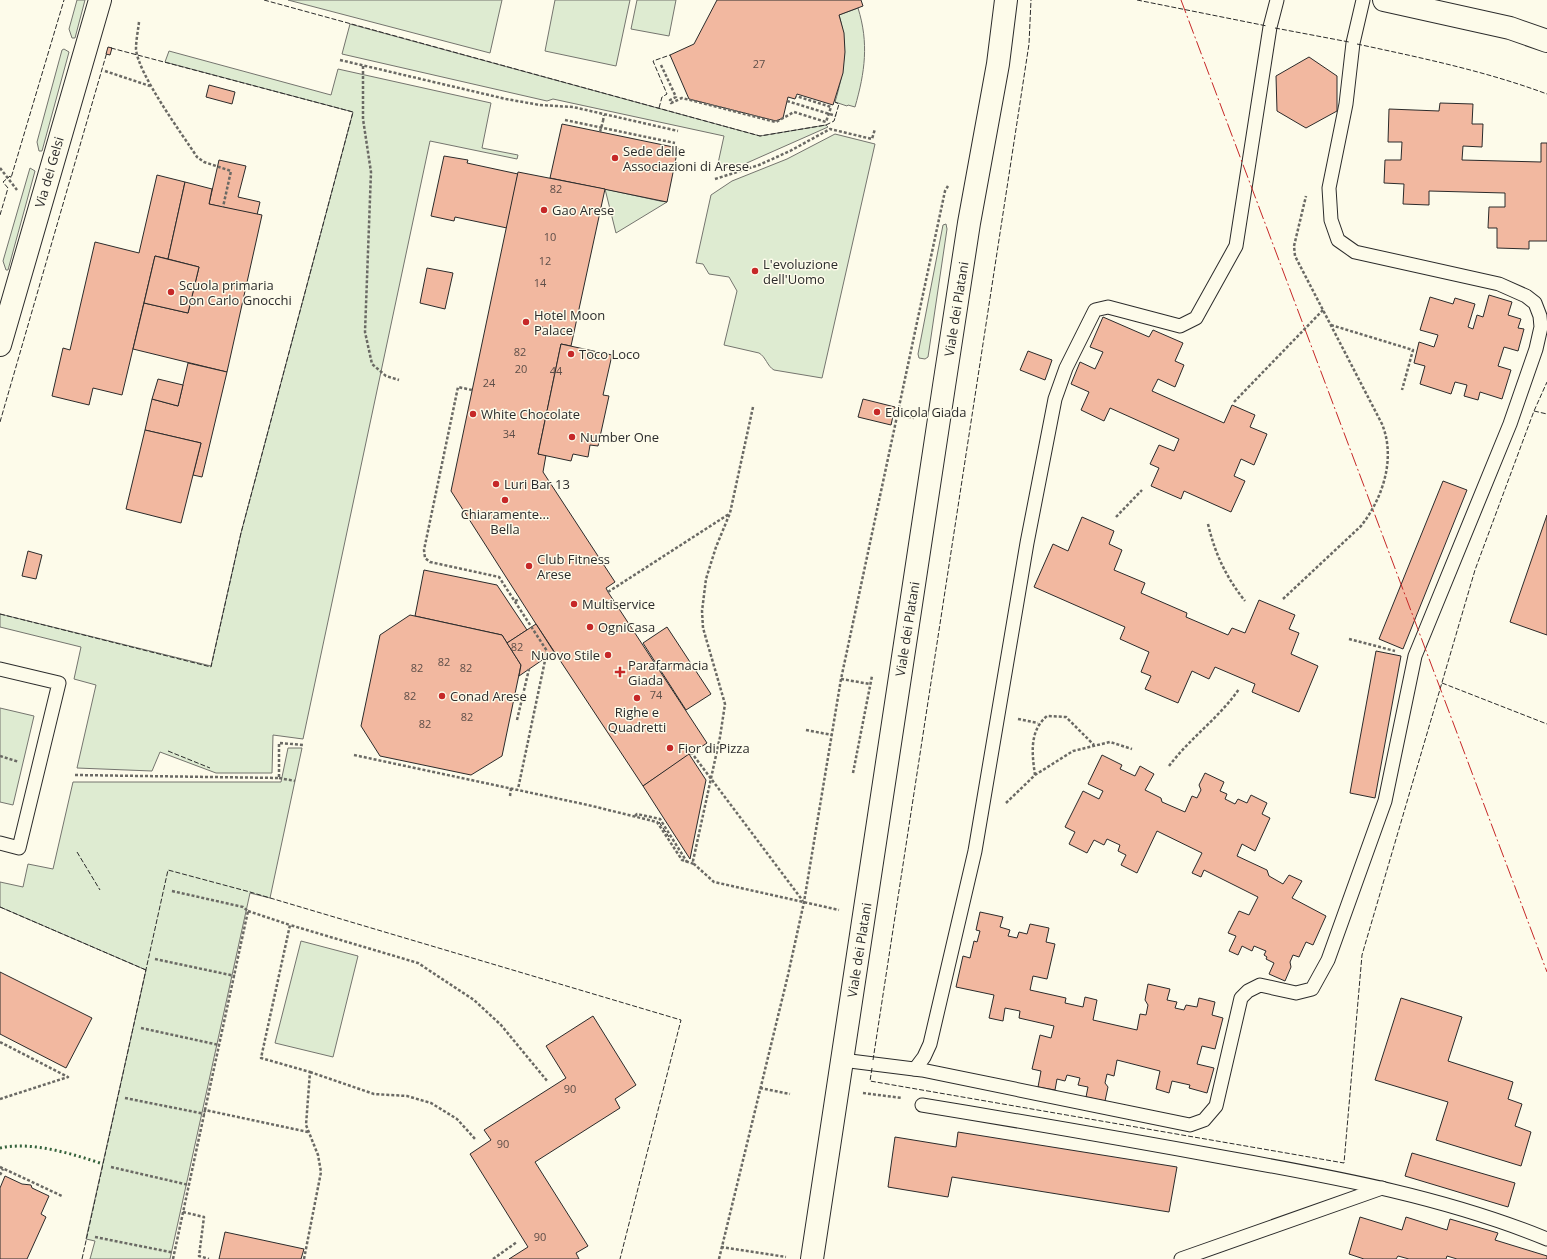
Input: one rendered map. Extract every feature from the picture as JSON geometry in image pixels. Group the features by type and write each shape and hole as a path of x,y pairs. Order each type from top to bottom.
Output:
{"street":[{"name":"Via dei Gelsi","path":"0,345 100,0"},
{"name":"Viale dei Platani","path":"812,1259 969,223 998,64 1006,0"},
{"path":"1384,0 1510,28 1547,41"}],"lane":[{"path":"915,1069 924,1057 930,1044 975,851 1027,543 1055,398 1066,368 1095,310 1108,307 1180,326 1196,318 1236,246 1270,27 1277,0"},
{"path":"842,1060 915,1069 1190,1125 1204,1120 1216,1106 1241,998 1248,991 1260,986 1296,993 1312,989 1328,960 1385,801 1415,656 1510,424 1536,349 1541,327 1540,316 1535,303 1526,296 1499,284 1355,252 1338,240 1331,220 1329,188 1346,104 1353,43 1363,0"},
{"path":"0,669 59,683 19,848 0,843"},
{"path":"922,1105 1105,1135 1307,1172 1382,1188 1503,1221 1547,1239"},
{"path":"1181,1259 1382,1188"}],"path":[{"path":"139,22 136,50 142,68 151,86 197,157 204,162 231,171 223,207"},
{"path":"340,60 506,99 540,105 573,107 678,131"},
{"path":"81,64 151,86"},
{"path":"661,65 676,97 670,100 671,103 682,98 776,122 794,112 826,122 831,107 796,96"},
{"path":"363,66 363,119 371,172 365,332 372,364 386,376 399,380"},
{"path":"787,101 836,116"},
{"path":"600,132 604,114"},
{"path":"564,120 675,143"},
{"path":"715,179 759,165 797,148 830,129 872,139 875,129"},
{"path":"0,168 17,190"},
{"path":"719,1259 788,975 804,902 841,679 945,191 949,184"},
{"path":"1283,599 1361,526 1374,508 1387,465 1388,443 1382,424 1295,256 1294,251 1307,194"},
{"path":"1234,402 1323,310"},
{"path":"1331,325 1413,350 1402,390"},
{"path":"540,328 573,334"},
{"path":"472,390 458,387 424,550 425,558 430,562 500,577 547,651 518,789"},
{"path":"694,864 725,704 707,645 703,628 702,610 710,564 730,513 754,407"},
{"path":"1116,517 1142,490"},
{"path":"608,592 730,513"},
{"path":"1208,524 1216,555 1237,591 1245,601"},
{"path":"516,601 520,599"},
{"path":"1349,639 1415,656"},
{"path":"517,720 529,669"},
{"path":"853,773 873,669"},
{"path":"841,679 870,684"},
{"path":"1169,766 1180,751 1227,706 1239,689"},
{"path":"1035,776 1031,748 1038,723 1047,716 1066,717 1094,745"},
{"path":"806,730 832,735"},
{"path":"980,822 1012,798 1035,776 1073,751 1110,742 1132,749"},
{"path":"279,778 279,743 304,745"},
{"path":"691,752 804,902"},
{"path":"354,755 518,789 657,822 682,860 694,864 714,882 841,910"},
{"path":"0,756 22,762"},
{"path":"75,775 279,778 295,781"},
{"path":"510,796 511,788"},
{"path":"635,816 637,814 644,815 660,819 664,822 687,862"},
{"path":"172,891 243,907 248,911 290,925 418,963 474,1000 501,1025 548,1082"},
{"path":"173,1259 248,911"},
{"path":"290,925 261,1058 310,1072 374,1094 406,1096 431,1103 457,1119 476,1140"},
{"path":"155,959 234,976"},
{"path":"141,1028 219,1045"},
{"path":"0,1042 68,1077 0,1099"},
{"path":"304,1259 321,1172 318,1155 308,1132 305,1116 310,1072"},
{"path":"760,1088 790,1094"},
{"path":"837,1089 922,1100 922,1105"},
{"path":"125,1098 205,1114"},
{"path":"205,1110 308,1132"},
{"path":"111,1167 189,1185"},
{"path":"0,1175 2,1168 62,1196"},
{"path":"183,1212 204,1217 199,1256 209,1259"},
{"path":"95,1237 175,1253"},
{"path":"493,1259 517,1242"},
{"path":"721,1247 783,1257 790,1256"}],"green space":[{"path":"77,0 85,0 75,38 72,38 69,29"},
{"path":"288,0 502,0 490,53"},
{"path":"555,0 630,0 616,66 545,51"},
{"path":"637,0 676,0 669,36 631,29"},
{"path":"858,8 864,33 865,45 863,70 855,107 835,102 841,80 844,58 842,26 839,15"},
{"path":"350,24 760,136 826,125 828,127 740,166 717,168 724,136 553,99 547,101 342,54"},
{"path":"64,49 69,52 42,151 39,151 37,142 62,50"},
{"path":"169,51 331,95 338,69 491,103 482,148 518,155 517,159 430,141 303,739 273,735 272,773 216,773 160,752 152,771 77,768 96,685 74,679 81,647 0,627 0,614 211,666 241,533 353,112 165,62"},
{"path":"835,134 875,144 822,378 774,370 759,353 724,345 737,291 729,277 709,274 703,264 696,263 711,195 732,181 787,159"},
{"path":"30,168 35,171 8,270 6,270 3,261"},
{"path":"605,189 660,201 667,202 616,233"},
{"path":"946,224 947,229 928,357 925,359 919,358 918,354 943,225"},
{"path":"0,708 34,716 13,805 0,802"},
{"path":"288,748 302,748 270,898 250,893 170,1259 90,1259 95,1241 86,1239 146,970 0,907 0,882 23,887 28,864 53,869 73,782 281,782"},
{"path":"301,941 358,956 333,1057 275,1043"}],"building":[{"path":"717,0 861,0 863,6 839,15 844,33 845,52 843,73 833,105 797,94 795,99 788,97 783,118 776,121 689,99 670,55 694,44"},
{"path":"108,47 112,48 110,55 106,54"},
{"path":"1309,57 1337,76 1337,111 1306,128 1277,111 1276,76"},
{"path":"209,85 235,92 232,104 206,97"},
{"path":"1440,103 1473,104 1472,124 1483,124 1482,147 1463,146 1462,160 1541,162 1541,143 1547,143 1547,241 1529,241 1529,249 1497,248 1497,228 1488,228 1489,207 1505,207 1505,193 1429,191 1429,205 1403,204 1404,184 1384,183 1385,160 1401,160 1402,142 1388,142 1389,109 1439,111"},
{"name":"Sede delle Associazioni di Arese","path":"562,124 678,148 667,202 550,178"},
{"path":"444,156 468,160 467,163 518,174 507,228 455,217 454,221 431,216"},
{"path":"219,160 246,166 238,197 260,202 257,215 209,204"},
{"path":"518,172 605,189 571,346 561,344 538,454 546,455 543,472 615,582 606,588 608,592 707,743 643,786 536,624 451,491"},
{"path":"157,175 185,182 168,259 155,256 122,395 93,388 89,405 52,396 63,348 70,350 95,242 139,253"},
{"path":"185,182 212,189 209,204 262,215 227,372 133,349 144,303 188,313 199,267 168,259"},
{"path":"155,256 199,267 188,313 144,303"},
{"path":"427,268 453,273 445,309 420,303"},
{"path":"1489,295 1512,302 1508,315 1521,319 1518,328 1524,329 1518,351 1504,347 1498,366 1511,370 1502,399 1480,392 1478,400 1464,396 1467,385 1455,382 1451,394 1420,384 1425,366 1414,363 1419,342 1434,347 1438,335 1420,330 1430,297 1453,304 1455,298 1475,304 1468,327 1473,329 1477,315 1483,317"},
{"path":"1103,317 1149,337 1153,330 1183,343 1175,361 1184,365 1175,387 1158,379 1152,391 1224,423 1232,405 1255,415 1250,427 1267,434 1254,465 1241,459 1234,476 1245,481 1231,512 1184,491 1181,499 1151,486 1159,468 1150,464 1159,445 1174,451 1179,439 1110,408 1104,421 1081,410 1089,392 1071,384 1080,362 1095,369 1103,352 1090,347"},
{"path":"561,344 612,355 603,395 609,396 598,446 590,445 588,457 573,454 571,461 538,454"},
{"path":"1028,351 1052,360 1045,380 1020,370"},
{"path":"188,363 227,372 202,477 193,475 201,443 145,430 152,399 178,406"},
{"path":"158,379 183,385 178,406 152,399"},
{"name":"Edicola Giada","path":"863,399 895,407 891,425 858,417"},
{"path":"145,430 201,443 181,523 126,509"},
{"path":"1443,481 1467,490 1403,649 1379,639"},
{"path":"1547,515 1547,635 1510,622"},
{"path":"1082,517 1114,531 1109,544 1122,550 1114,570 1145,583 1141,593 1187,613 1186,617 1228,635 1232,628 1245,633 1259,600 1295,615 1289,629 1299,633 1291,654 1318,666 1299,712 1252,692 1255,684 1215,667 1209,679 1192,671 1178,703 1145,689 1151,676 1141,672 1149,652 1120,639 1125,627 1034,587 1053,544 1068,551"},
{"path":"28,551 42,555 36,579 22,576"},
{"path":"424,570 497,585 527,630 507,643 502,635 415,616"},
{"path":"410,615 502,635 521,665 502,756 471,775 380,756 361,726 380,635"},
{"path":"536,624 554,652 519,676 521,665 507,643"},
{"path":"667,627 711,694 686,710 643,643"},
{"path":"1376,651 1401,656 1375,798 1350,793"},
{"path":"689,754 706,780 690,859 643,786"},
{"path":"1102,755 1122,765 1120,769 1135,776 1140,766 1154,774 1145,790 1161,798 1162,802 1185,812 1192,796 1197,798 1201,790 1199,785 1205,773 1224,782 1220,791 1227,794 1225,799 1235,804 1238,799 1247,803 1251,795 1267,803 1262,814 1270,818 1255,851 1242,844 1237,856 1267,870 1269,876 1283,884 1289,875 1302,881 1292,898 1326,916 1313,945 1306,942 1299,957 1293,955 1290,962 1291,967 1285,981 1269,974 1274,963 1266,959 1267,957 1264,955 1266,951 1254,946 1252,951 1242,946 1238,955 1229,951 1236,936 1228,933 1239,911 1249,915 1258,897 1204,870 1201,877 1192,873 1202,853 1157,831 1137,873 1121,865 1126,855 1118,851 1120,845 1107,839 1104,845 1094,840 1087,853 1069,844 1075,832 1065,827 1083,791 1099,799 1103,791 1088,784"},
{"path":"980,912 1003,917 1000,927 1010,930 1008,936 1017,938 1019,932 1027,934 1030,924 1049,928 1046,942 1055,944 1047,979 1033,976 1030,990 1066,998 1065,1003 1083,1007 1085,997 1097,1000 1093,1020 1137,1030 1140,1014 1146,1015 1148,1005 1145,1000 1148,984 1170,989 1167,1000 1177,1002 1175,1008 1184,1010 1186,1005 1197,1007 1199,998 1215,1002 1212,1015 1223,1018 1215,1049 1202,1046 1197,1064 1214,1068 1207,1093 1189,1088 1190,1085 1172,1081 1169,1093 1156,1089 1160,1071 1117,1060 1114,1076 1107,1074 1105,1083 1108,1087 1105,1101 1086,1097 1088,1087 1078,1085 1080,1078 1067,1075 1065,1081 1057,1079 1055,1090 1038,1087 1041,1071 1032,1069 1040,1035 1051,1038 1054,1026 1019,1018 1020,1011 1005,1008 1003,1021 989,1018 994,995 956,987 963,956 970,958 974,941 977,942 980,931 976,930"},
{"path":"0,972 92,1018 66,1068 0,1034"},
{"path":"1401,998 1462,1017 1448,1061 1513,1082 1508,1099 1522,1104 1515,1126 1531,1132 1521,1166 1436,1140 1448,1102 1375,1080"},
{"path":"593,1016 636,1085 615,1099 620,1108 535,1162 588,1246 576,1253 579,1259 509,1259 528,1247 470,1154 491,1140 484,1130 566,1078 546,1046"},
{"path":"958,1132 1177,1167 1169,1212 952,1177 948,1197 888,1187 895,1137 956,1147"},
{"path":"1412,1153 1515,1183 1508,1207 1405,1176"},
{"path":"5,1176 22,1184 31,1185 32,1188 49,1196 41,1214 46,1217 27,1259 0,1259 0,1188"},
{"path":"1360,1217 1402,1230 1406,1217 1447,1230 1450,1219 1498,1233 1495,1240 1547,1256 1547,1259 1457,1259 1447,1256 1446,1259 1409,1259 1398,1256 1396,1259 1364,1259 1349,1254"},
{"path":"225,1232 304,1249 301,1259 219,1259"}],"hedge":[{"path":"0,1148 12,1146 39,1147 79,1156 103,1164"}],"fence":[{"path":"0,215 8,188 3,182 10,176 11,178 64,0"},
{"path":"264,0 760,136 826,125 834,121 839,104 835,102"},
{"path":"873,1060 1029,44 1031,0"},
{"path":"1137,0 1267,26"},
{"path":"1275,28 1349,42"},
{"path":"1357,44 1500,78 1547,94"},
{"path":"0,614 211,667 241,533 353,112 111,48"},
{"path":"0,422 107,52"},
{"path":"659,108 662,97 667,94 653,61 670,55"},
{"path":"872,1068 870,1081 1344,1163 1362,955 1475,570 1534,411 1547,382"},
{"path":"1534,411 1547,414"},
{"path":"1442,683 1547,724"},
{"path":"168,751 210,768"},
{"path":"659,822 669,837"},
{"path":"77,852 100,890"},
{"path":"82,1259 168,870 250,892 681,1020 620,1259"},
{"path":"0,907 146,970"}],"power":[{"path":"1181,0 1547,972"}],"place":[{"name":"Sede delle Associazioni di Arese","path":"615,158"},
{"name":"Gao Arese","path":"544,210"},
{"name":"L'evoluzione dell'Uomo","path":"755,271"},
{"name":"Scuola primaria Don Carlo Gnocchi","path":"171,292"},
{"name":"Hotel Moon Palace","path":"526,322"},
{"name":"Toco Loco","path":"571,354"},
{"name":"Edicola Giada","path":"877,412"},
{"name":"White Chocolate","path":"473,414"},
{"name":"Number One","path":"572,437"},
{"name":"Luri Bar 13","path":"496,484"},
{"name":"Chiaramente... Bella","path":"505,500"},
{"name":"Club Fitness Arese","path":"529,566"},
{"name":"Multiservice","path":"574,604"},
{"name":"OgniCasa","path":"590,627"},
{"name":"Nuovo Stile","path":"608,655"},
{"name":"Parafarmacia Giada","path":"620,672"},
{"name":"Conad Arese","path":"442,696"},
{"name":"Righe e Quadretti","path":"637,698"},
{"name":"Fior di Pizza","path":"670,748"}]}
